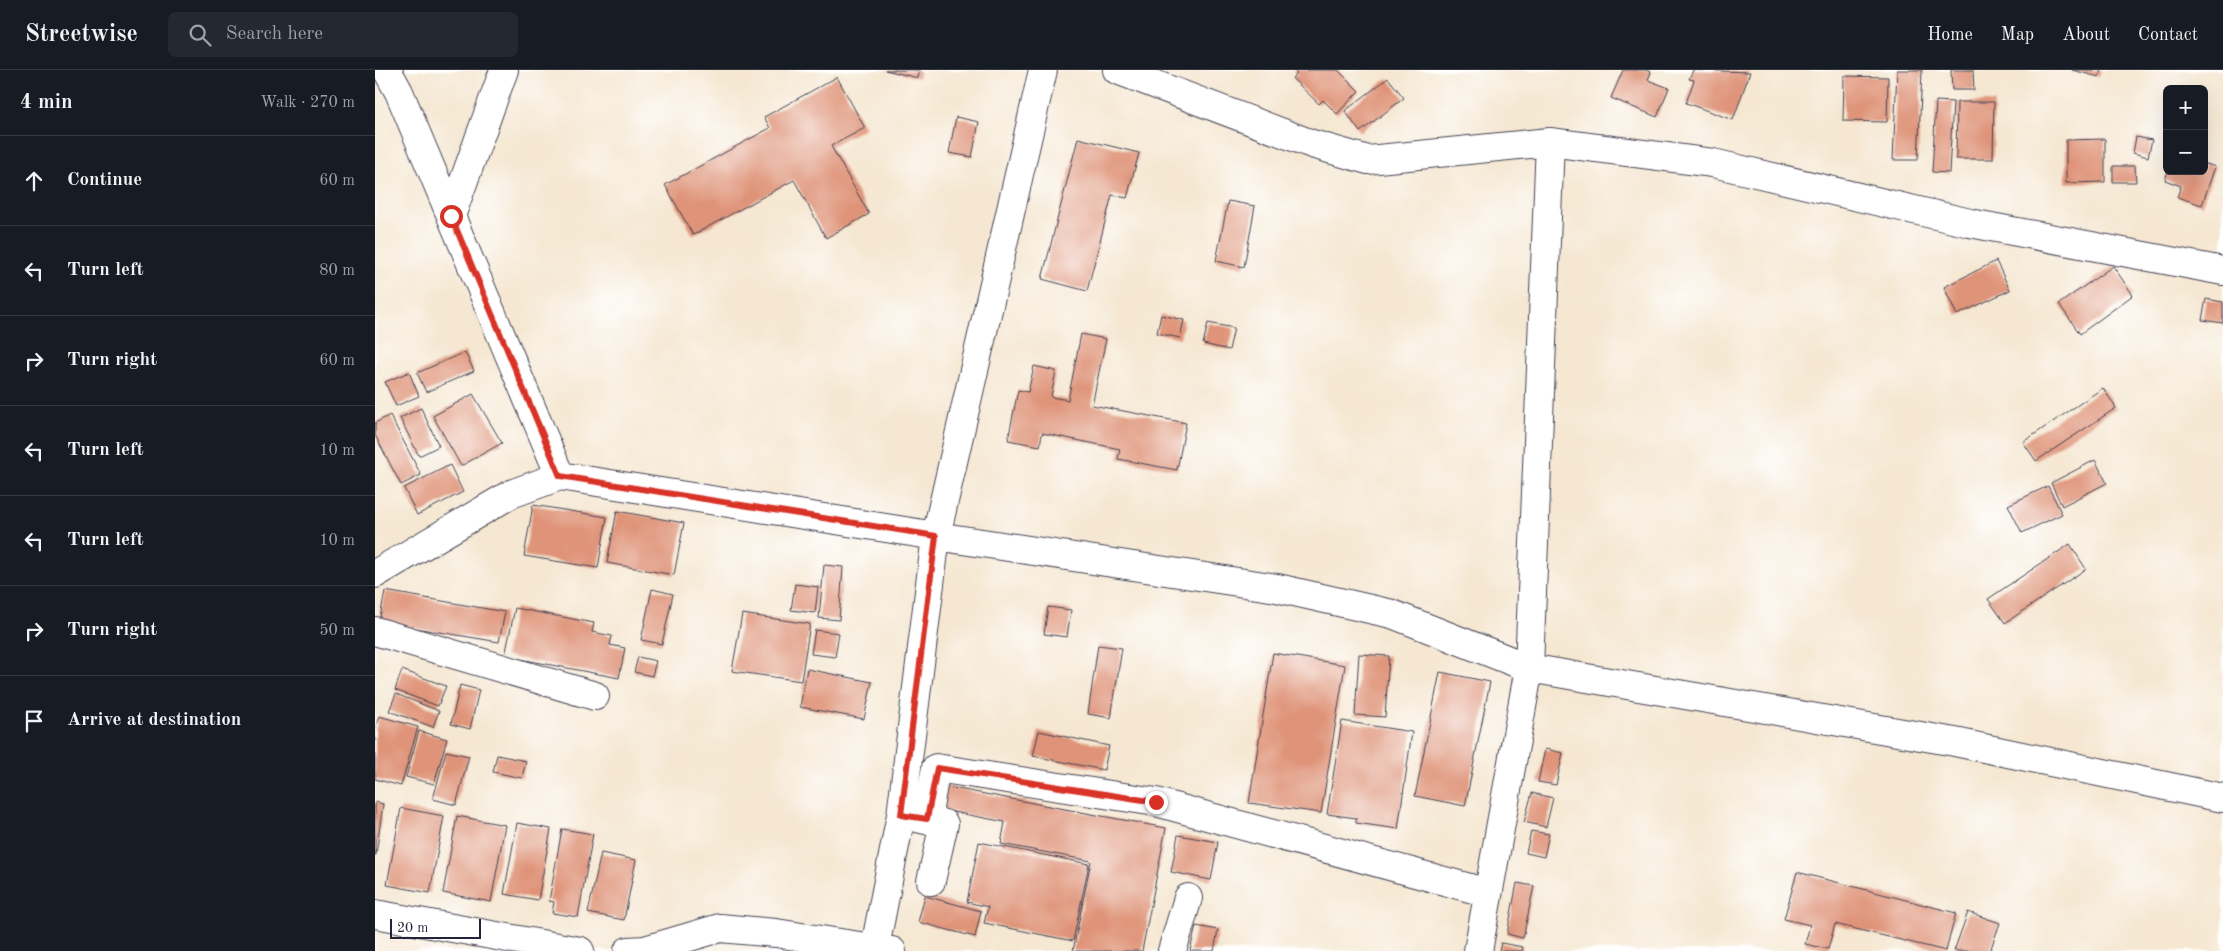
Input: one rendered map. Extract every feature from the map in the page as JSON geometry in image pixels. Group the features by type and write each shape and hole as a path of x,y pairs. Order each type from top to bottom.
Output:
{"street":[{"path":"451,216 503,70"},
{"path":"628,951 717,939 884,949 914,817 936,536 1043,70"},
{"path":"1117,70 1312,144 1368,160 1550,142 1713,163 1970,223 2223,271"},
{"path":"389,75 451,216 560,476"},
{"path":"1478,951 1529,668 1550,142"},
{"path":"375,574 511,494 560,476 1277,588 1393,614 1529,668 1955,742 2223,798"},
{"path":"375,631 595,696"},
{"path":"914,817 937,768 1156,802 1488,894"},
{"path":"914,817 944,824 931,881"},
{"path":"1172,951 1188,898"},
{"path":"375,914 581,951"}],"building":[{"path":"885,70 920,70 918,78"},
{"path":"1293,70 1338,70 1359,91 1337,114 1323,100 1319,104 1292,78 1297,74"},
{"path":"1623,70 1646,70 1651,72 1648,80 1669,88 1657,117 1611,98"},
{"path":"1693,70 1750,72 1733,120 1686,103 1694,80 1689,79"},
{"path":"1897,70 1922,70 1918,160 1893,160"},
{"path":"1951,70 1973,70 1974,90 1952,90"},
{"path":"2072,70 2101,70 2099,77"},
{"path":"1844,76 1888,77 1887,122 1843,121"},
{"path":"837,77 865,128 831,146 869,214 826,238 794,180 693,235 665,185 770,128 764,117"},
{"path":"1388,78 1404,98 1360,132 1345,111"},
{"path":"1936,101 1953,102 1949,173 1932,172"},
{"path":"1957,102 1994,102 1993,159 1956,159"},
{"path":"956,117 979,122 972,157 949,153"},
{"path":"2136,137 2152,140 2148,157 2133,153"},
{"path":"1078,138 1139,153 1127,198 1112,195 1087,291 1042,279"},
{"path":"2105,139 2105,182 2066,183 2066,140"},
{"path":"2208,164 2215,167 2202,205 2177,197 2181,186 2165,180 2167,175 2208,175"},
{"path":"2113,166 2135,166 2136,182 2113,182"},
{"path":"1228,201 1255,206 1244,267 1216,261"},
{"path":"1996,261 2010,290 1957,315 1944,287"},
{"path":"2113,266 2133,295 2080,334 2059,304"},
{"path":"2206,299 2223,302 2223,323 2202,320"},
{"path":"1161,315 1184,320 1180,338 1157,333"},
{"path":"1208,323 1234,328 1229,350 1203,344"},
{"path":"1081,334 1106,339 1092,405 1186,423 1177,470 1118,459 1120,449 1042,433 1040,446 1008,440 1018,390 1028,392 1034,366 1056,371 1051,397 1068,400"},
{"path":"465,352 474,371 426,392 417,373"},
{"path":"409,372 419,396 396,406 385,382"},
{"path":"2103,388 2116,408 2036,461 2023,442"},
{"path":"473,394 502,443 461,466 433,416"},
{"path":"421,408 439,446 419,456 400,418"},
{"path":"390,415 421,475 401,485 375,435 375,423"},
{"path":"2095,460 2107,483 2062,506 2051,483"},
{"path":"450,465 463,492 417,515 404,488"},
{"path":"2048,486 2062,514 2022,533 2008,505"},
{"path":"533,505 607,517 598,568 524,556"},
{"path":"617,511 684,523 674,575 607,563"},
{"path":"2070,544 2086,569 2005,623 1988,599"},
{"path":"824,565 843,567 839,620 819,618"},
{"path":"795,584 818,587 815,613 791,610"},
{"path":"652,589 673,594 662,644 641,640"},
{"path":"385,591 505,612 499,642 379,622"},
{"path":"1048,607 1071,610 1067,637 1044,634"},
{"path":"515,608 594,623 592,632 612,636 610,645 625,648 619,678 505,656"},
{"path":"742,614 810,624 801,681 732,671"},
{"path":"815,630 839,633 835,657 811,654"},
{"path":"1098,645 1122,648 1111,718 1088,714"},
{"path":"1273,653 1345,665 1321,813 1249,803"},
{"path":"1359,654 1389,656 1385,717 1355,715"},
{"path":"638,657 656,661 652,676 634,672"},
{"path":"807,669 872,682 864,719 800,707"},
{"path":"402,670 446,686 438,706 395,690"},
{"path":"1440,672 1490,682 1465,806 1415,796"},
{"path":"460,685 479,690 470,729 451,724"},
{"path":"396,694 439,711 433,727 389,711"},
{"path":"379,716 418,727 401,786 375,779 375,730"},
{"path":"1342,721 1412,732 1398,829 1356,823 1356,818 1327,814"},
{"path":"419,731 447,739 434,784 406,777"},
{"path":"1039,731 1109,746 1104,770 1033,756"},
{"path":"1545,749 1563,753 1556,785 1538,782"},
{"path":"446,751 469,756 456,805 433,799"},
{"path":"497,755 526,761 522,778 493,772"},
{"path":"937,785 1166,828 1142,951 1073,951 1091,861 1001,844 1005,822 933,808"},
{"path":"1532,793 1553,798 1546,827 1524,822"},
{"path":"375,802 383,804 376,855 375,855"},
{"path":"401,808 444,816 430,893 387,885"},
{"path":"457,816 505,825 491,902 443,893"},
{"path":"517,823 551,829 538,900 504,894"},
{"path":"562,829 593,834 578,917 552,913 554,902 549,901"},
{"path":"1531,831 1549,834 1544,857 1526,853"},
{"path":"1178,835 1218,842 1211,880 1171,872"},
{"path":"979,842 1089,864 1073,941 984,923 988,907 967,902"},
{"path":"601,853 636,860 624,920 588,913"},
{"path":"1797,872 1956,913 1946,951 1835,924 1828,949 1805,944 1810,925 1784,919"},
{"path":"1517,883 1534,886 1523,938 1507,934"},
{"path":"925,896 981,911 975,937 918,922"},
{"path":"1968,912 2000,923 1990,951 1954,951"},
{"path":"1196,926 1218,930 1214,951 1190,951"},
{"path":"1501,943 1523,947 1522,951 1499,951"}],"route":[{"path":"451,216 560,476 936,536 901,815 927,819 937,768 1156,802"}]}
